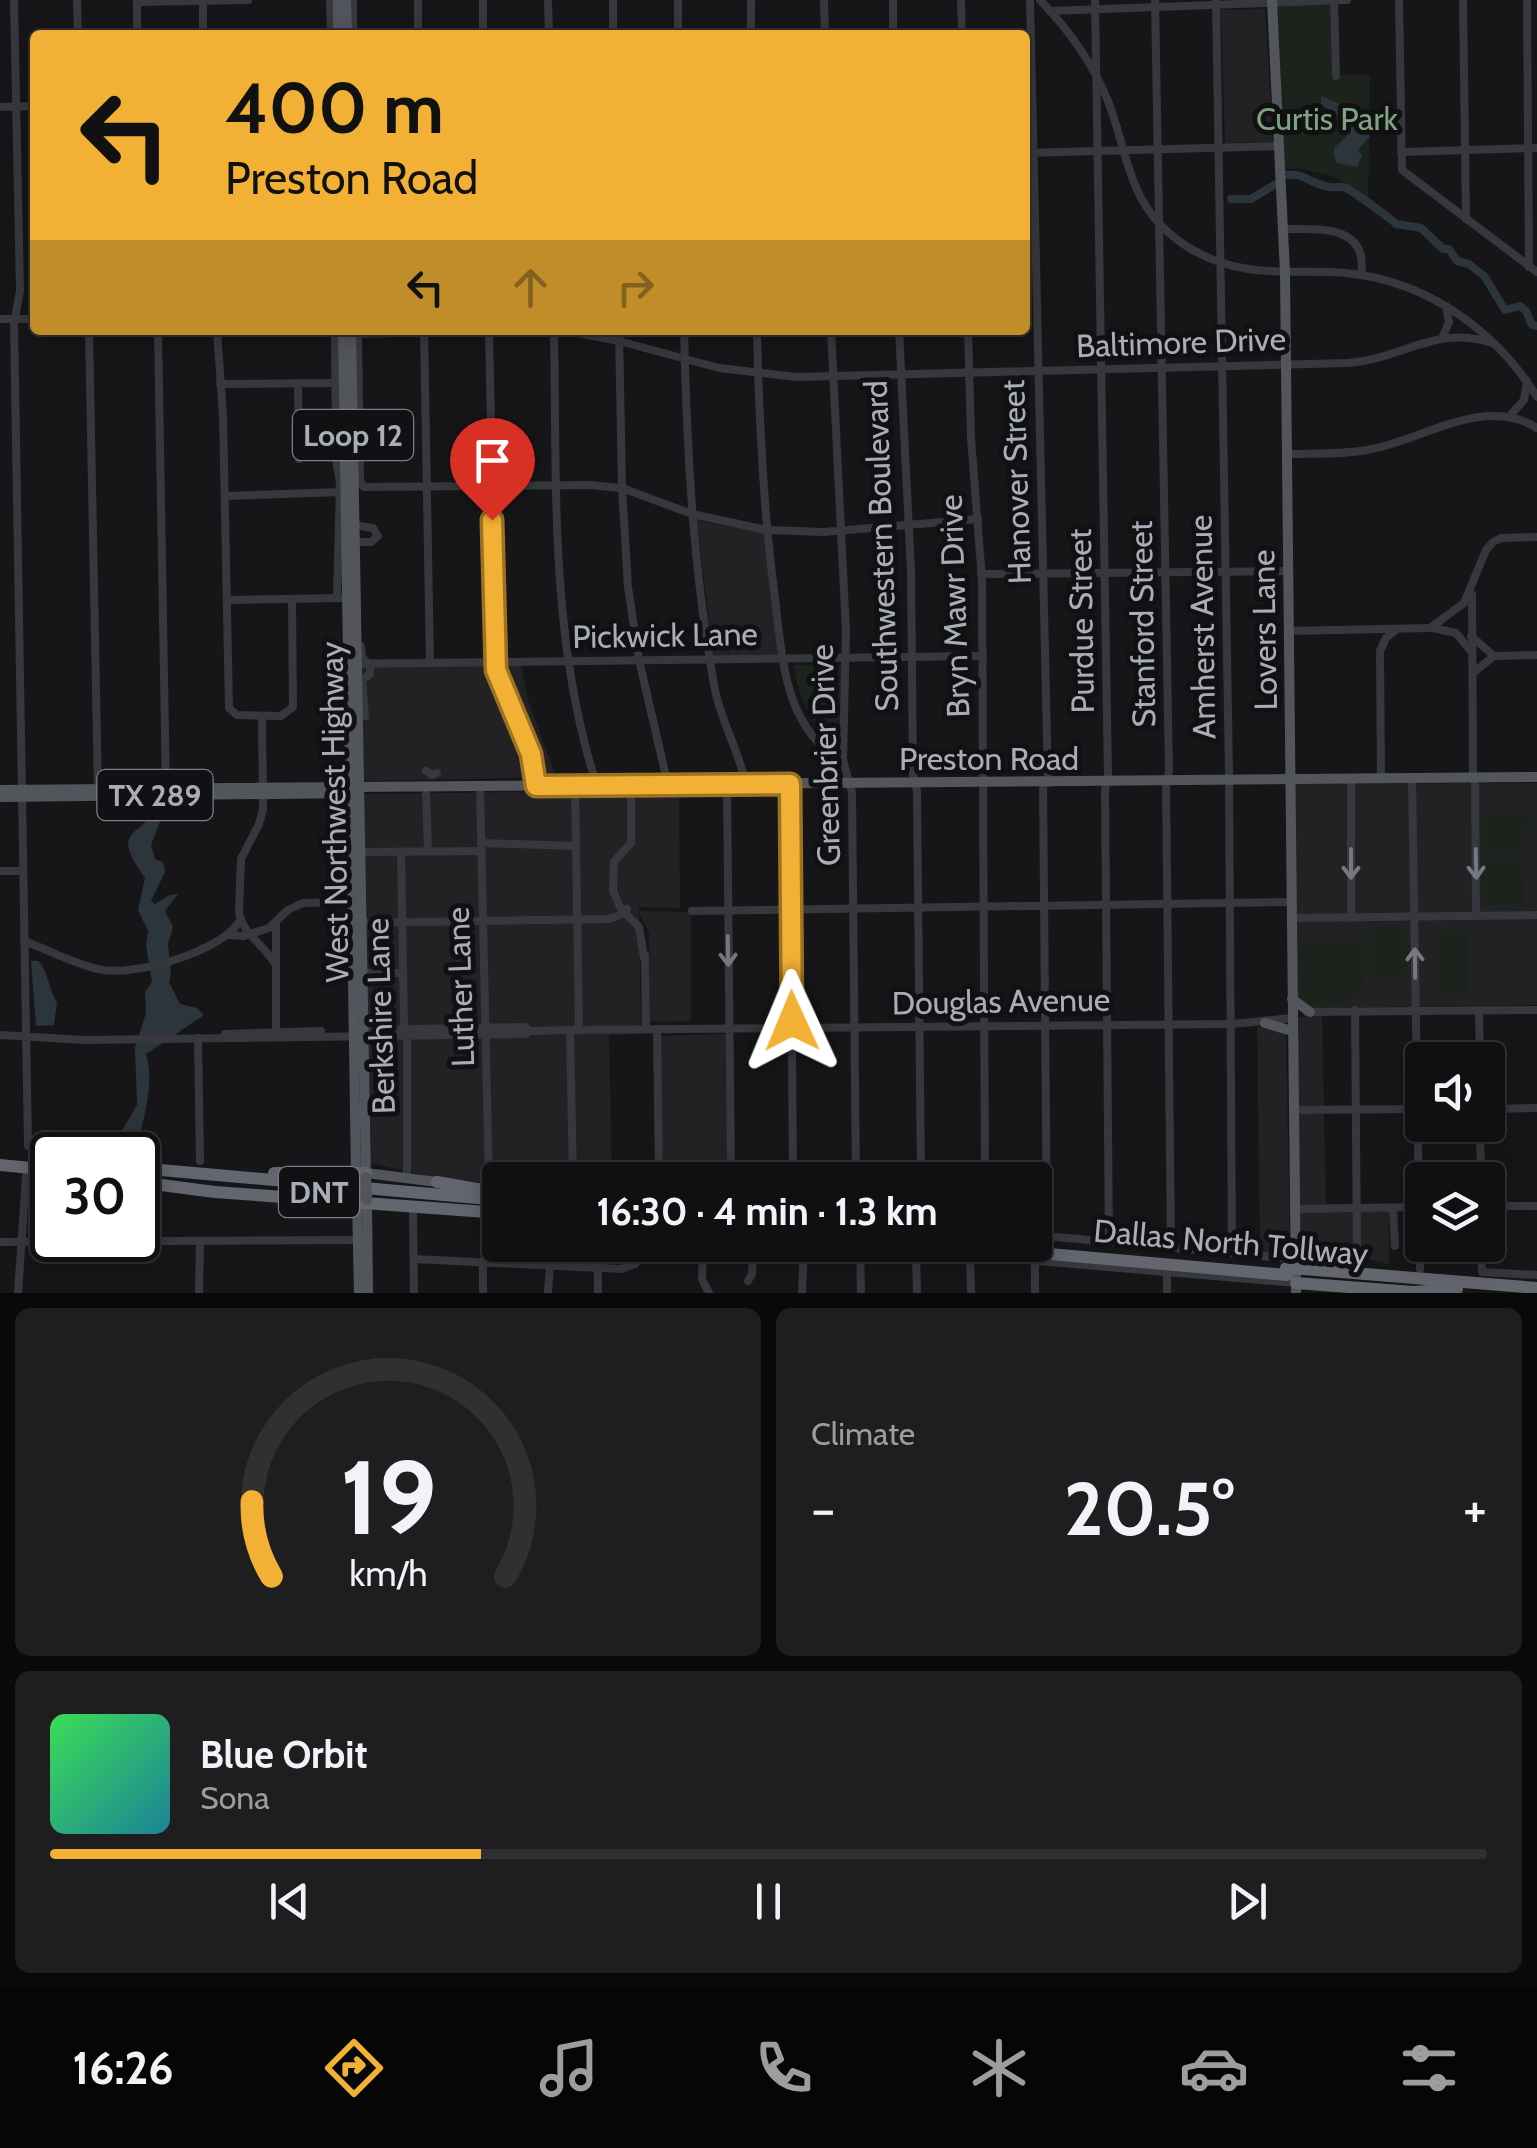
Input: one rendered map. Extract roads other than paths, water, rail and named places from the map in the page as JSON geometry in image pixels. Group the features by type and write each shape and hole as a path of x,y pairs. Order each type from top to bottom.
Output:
{"highway":[{"path":"0,1157 30,1159"},
{"path":"0,1164 30,1167"},
{"name":"DNT","path":"160,1170 482,1205"},
{"path":"224,1175 362,1172"},
{"path":"160,1182 362,1202 482,1206"},
{"name":"DNT","path":"160,1182 482,1206"},
{"path":"437,1182 482,1187"},
{"name":"Dallas North Tollway","path":"1052,1247 1295,1275 1421,1274 1537,1288"},
{"name":"Dallas North Tollway","path":"1052,1254 1510,1293"}],"main road":[{"path":"334,0 337,30"},
{"path":"349,0 350,30"},
{"name":"Lovers Lane","path":"1272,2 1285,273 1295,1275"},
{"name":"West Northwest Highway","path":"343,335 347,598 361,667 352,881 359,1032"},
{"name":"West Northwest Highway","path":"347,598 359,542 354,524 356,335"},
{"path":"343,492 350,538 359,542"},
{"name":"Preston Road","path":"0,790 432,790 1537,778"},
{"name":"West Northwest Highway","path":"354,790 359,852 362,1202 368,1293"},
{"name":"Preston Road","path":"0,797 22,793"},
{"path":"352,881 360,923"},
{"path":"1292,999 1310,1012"},
{"path":"1265,1023 1292,1031"},
{"path":"362,1172 437,1182"},
{"name":"West Northwest Highway","path":"359,1293 357,1240 362,1202"}],"street":[{"path":"14,0 28,1146"},
{"path":"77,0 78,30"},
{"path":"138,30 137,1 248,0"},
{"path":"331,30 334,0"},
{"path":"418,0 418,30"},
{"path":"482,0 483,30"},
{"path":"548,0 548,30"},
{"path":"613,0 614,30"},
{"path":"678,0 678,30"},
{"path":"751,0 752,30"},
{"path":"824,0 825,30"},
{"path":"893,0 894,30"},
{"path":"961,0 962,30"},
{"name":"Hanover Street","path":"1030,0 1030,30"},
{"path":"1040,0 1096,76 1135,187 1159,223 1190,248 1221,264 1251,272 1361,275 1408,287 1446,306 1495,344 1537,397"},
{"path":"1334,0 1336,76"},
{"path":"1050,11 1095,5 1347,0"},
{"path":"1399,0 1402,170 1533,269"},
{"path":"1463,0 1466,219"},
{"path":"1527,0 1533,269"},
{"path":"203,1 203,30"},
{"name":"Amherst Avenue","path":"1216,3 1232,1252"},
{"name":"Stanford Street","path":"1155,4 1169,771 1166,782 1171,1248"},
{"name":"Purdue Street","path":"1095,5 1106,573 1109,1242"},
{"path":"0,107 30,106"},
{"path":"1030,153 1279,146"},
{"path":"1401,152 1533,148"},
{"name":"Hanover Street","path":"1030,180 1045,573 1046,1162"},
{"path":"1283,229 1320,230 1349,237 1361,253 1361,275"},
{"path":"1443,336 1448,322 1446,306"},
{"path":"0,319 30,319"},
{"path":"89,335 98,792"},
{"path":"158,335 166,791"},
{"path":"217,335 226,496 229,708 237,715 285,715 293,708 292,599"},
{"path":"226,496 343,492 336,458 335,335"},
{"path":"356,335 362,485 622,488 692,514 766,530 841,531 978,519"},
{"path":"424,335 430,663"},
{"path":"488,335 497,676 507,690 535,764 536,786"},
{"path":"554,335 559,588 566,660 577,721 598,786"},
{"name":"Baltimore Drive","path":"588,335 758,374 832,378 1374,360 1443,336 1472,336 1495,344"},
{"path":"619,335 628,587 638,660 668,785"},
{"path":"684,335 692,514 710,659 722,720 746,784"},
{"path":"757,335 766,530 790,692 802,720 825,749 843,760"},
{"name":"Greenbrier Drive","path":"830,335 847,658 843,760 850,784 854,907 856,1162"},
{"name":"Southwestern Boulevard","path":"900,335 909,525 921,1162"},
{"name":"Bryn Mawr Drive","path":"968,335 983,656 986,1162"},
{"path":"1509,417 1524,400 1526,381"},
{"path":"298,383 298,459"},
{"path":"220,384 336,383"},
{"path":"1287,454 1360,452 1453,423 1509,417 1537,428"},
{"path":"354,524 377,531 374,542 359,542 365,716"},
{"path":"1430,628 1457,610 1472,589 1486,550 1493,542 1537,537"},
{"path":"981,574 1288,570"},
{"path":"1472,589 1476,916"},
{"path":"228,600 347,598"},
{"path":"1289,631 1430,628 1456,633 1470,650"},
{"path":"1363,630 1380,651"},
{"path":"1381,778 1380,651 1386,638 1396,630"},
{"path":"1471,636 1494,656"},
{"path":"1472,674 1494,656 1537,655"},
{"name":"Pickwick Lane","path":"361,667 566,660 983,656"},
{"path":"230,935 240,920 241,859 259,824 263,791 262,716"},
{"path":"426,771 437,772"},
{"path":"1351,778 1352,918"},
{"path":"1412,778 1417,1042"},
{"path":"727,784 731,1162"},
{"path":"790,784 793,1162"},
{"path":"573,1162 575,786"},
{"path":"631,786 632,838 630,847 620,856 617,897 644,929 646,1029"},
{"name":"Luther Lane","path":"480,787 486,1032 494,1162"},
{"path":"428,851 432,790"},
{"path":"359,852 576,846"},
{"name":"Berkshire Lane","path":"401,852 408,1179"},
{"path":"0,871 23,871"},
{"path":"24,941 100,970 146,967 170,962 230,935 250,934 276,924 288,910 303,902 352,902"},
{"path":"692,911 1291,902"},
{"path":"360,923 616,918 626,910"},
{"path":"1292,918 1537,916"},
{"path":"240,920 273,961"},
{"path":"276,924 276,1034"},
{"path":"361,973 403,973"},
{"path":"1355,1010 1357,1251"},
{"path":"1479,1010 1480,1042"},
{"name":"Douglas Avenue","path":"0,1035 78,1040 486,1032 525,1027 530,1031 1230,1024 1265,1023 1310,1012 1537,1010"},
{"path":"657,1029 659,1162"},
{"path":"198,1038 200,1161"},
{"path":"1505,1108 1537,1108"},
{"path":"1292,1110 1405,1109"},
{"path":"18,1293 26,1176"},
{"path":"1505,1206 1537,1206"},
{"path":"1393,1208 1395,1246"},
{"path":"1294,1209 1405,1208"},
{"path":"413,1211 414,1293"},
{"path":"1052,1236 1232,1252 1295,1275"},
{"path":"0,1242 357,1240"},
{"path":"199,1293 200,1241"},
{"path":"414,1259 482,1261"},
{"path":"483,1262 483,1293"},
{"path":"505,1262 629,1268 634,1262"},
{"path":"598,1262 598,1293"},
{"path":"702,1262 702,1279 709,1293"},
{"path":"748,1281 753,1262"},
{"path":"802,1293 803,1262"},
{"path":"860,1262 861,1293"},
{"path":"916,1262 917,1293"},
{"path":"970,1262 971,1293"},
{"path":"1035,1293 1035,1262 1230,1278 1295,1275"},
{"path":"1421,1262 1421,1274"},
{"path":"1482,1262 1482,1272 1537,1275"},
{"path":"548,1293 550,1264"},
{"path":"1166,1272 1167,1293"},
{"path":"1230,1278 1230,1293"}],"waterway":[{"path":"1285,175 1346,188 1396,224 1421,228 1443,249 1449,249 1457,261 1469,264 1485,277 1505,310 1520,306 1532,325 1537,326"},
{"path":"1231,199 1251,199 1276,184"}],"park label":[{"name":"Curtis Park","path":"1327,118"}]}
